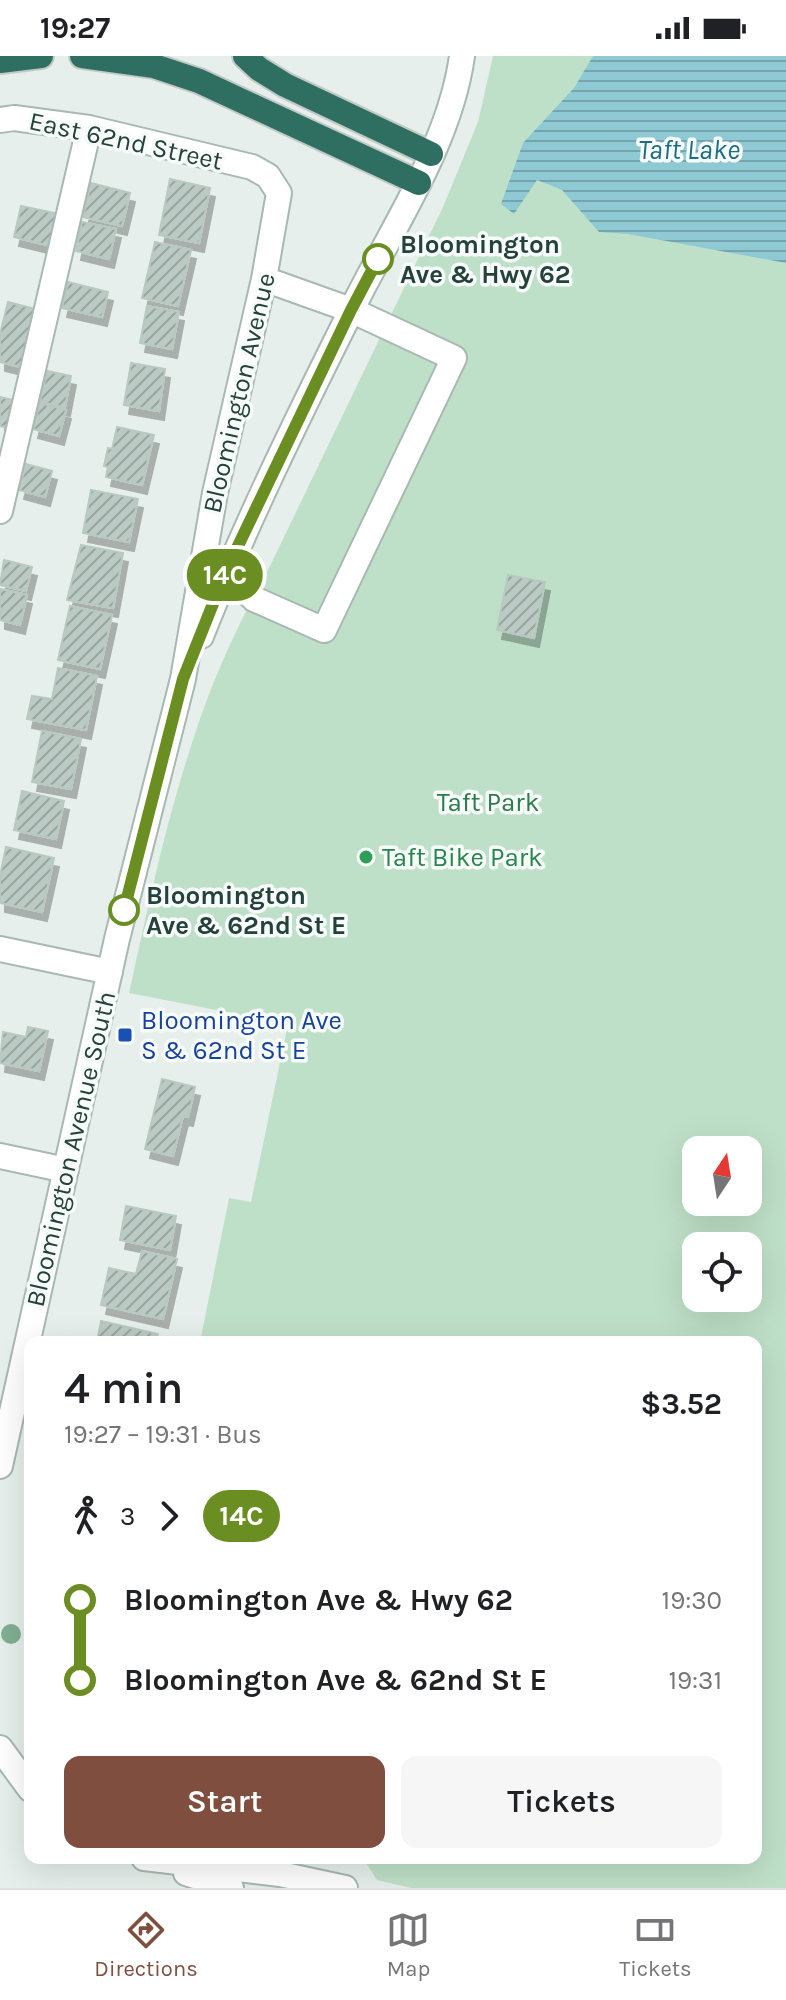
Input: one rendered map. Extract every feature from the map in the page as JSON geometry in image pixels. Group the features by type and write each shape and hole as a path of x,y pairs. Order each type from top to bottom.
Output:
{"highway":[{"path":"0,61 41,56"},
{"path":"82,56 154,66 199,81 419,183"},
{"path":"245,56 285,85 431,154"}],"street":[{"name":"Bloomington Avenue","path":"183,679 226,571 351,310 419,183 448,110 462,56"},
{"name":"East 62nd Street","path":"0,120 14,118 89,128 252,167"},
{"path":"0,511 89,128"},
{"name":"Bloomington Avenue","path":"110,972 183,679 215,493 264,279 279,193 268,176 252,167"},
{"path":"226,571 254,599 324,630 454,358 351,310 264,279"},
{"path":"0,949 110,972"},
{"name":"Bloomington Avenue South","path":"29,1336 110,972"},
{"path":"0,1156 66,1170"},
{"name":"Bloomington Avenue South","path":"0,1466 24,1358"},
{"path":"1,1753 24,1782"},
{"path":"159,1864 231,1888"},
{"path":"193,1864 280,1874 345,1888"}],"green space":[{"name":"Taft Park","path":"493,56 786,56 786,1888 411,1888 377,1880 367,1864 762,1864 762,1336 201,1336 229,1198 251,1202 288,1024 129,993 158,864 194,737 238,627 443,207 478,122"}],"water":[{"name":"Taft Lake","path":"593,56 786,56 786,263 628,234 599,232 562,190 537,180 514,214 501,204 523,143 574,88"}],"building":[{"path":"170,179 210,188 199,243 159,235"},
{"path":"91,183 130,193 122,226 83,217"},
{"path":"21,206 59,214 51,246 14,237"},
{"path":"82,222 116,229 109,259 76,251"},
{"path":"155,242 191,250 178,306 142,298"},
{"path":"68,282 108,292 102,317 62,308"},
{"path":"8,302 35,309 21,367 0,362 0,334"},
{"path":"147,306 179,312 172,349 140,343"},
{"path":"131,363 165,369 159,411 124,405"},
{"path":"47,371 71,376 65,407 40,402"},
{"path":"0,397 13,400 7,428 0,426"},
{"path":"40,403 66,410 59,436 33,429"},
{"path":"117,427 154,435 142,485 106,477 108,467 104,466"},
{"path":"26,464 52,471 45,497 19,490"},
{"path":"91,490 138,499 129,542 83,533"},
{"path":"81,545 123,553 113,608 67,600"},
{"path":"4,560 32,567 26,591 0,585"},
{"path":"508,575 545,582 534,638 497,630"},
{"path":"0,589 27,595 20,625 0,620"},
{"path":"70,606 112,615 100,669 58,660"},
{"path":"58,668 97,676 86,730 27,719 32,696 52,699"},
{"path":"42,731 81,739 71,789 32,782"},
{"path":"22,791 64,801 56,839 14,830"},
{"path":"6,847 54,858 42,912 0,903 0,876"},
{"path":"28,1027 48,1031 39,1071 0,1063 3,1032 26,1037"},
{"path":"162,1079 195,1087 188,1117 183,1116 173,1156 145,1149"},
{"path":"126,1206 176,1216 170,1250 120,1240"},
{"path":"142,1251 177,1259 163,1319 101,1305 109,1268 136,1274"},
{"path":"101,1321 158,1334 158,1336 98,1336"}],"bus line":[{"name":"14C","path":"124,910 183,679 226,571 378,259"}],"place":[{"name":"Bloomington Ave & Hwy 62","path":"378,259"},
{"name":"Taft Bike Park","path":"366,857"},
{"name":"Bloomington Ave & 62nd St E","path":"124,910"},
{"name":"Bloomington Ave S & 62nd St E","path":"125,1035"}]}
